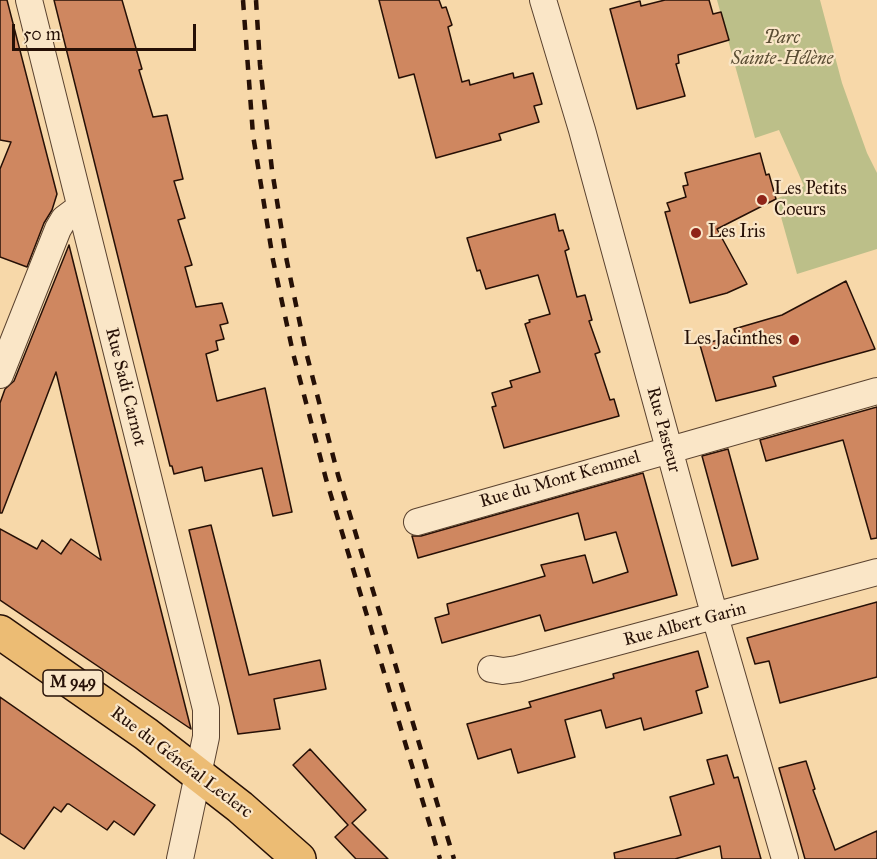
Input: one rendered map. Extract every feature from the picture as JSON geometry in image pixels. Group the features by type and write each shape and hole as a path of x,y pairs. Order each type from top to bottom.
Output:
{"main road":[{"name":"Rue du Général Leclerc","path":"0,632 146,734 248,813 299,859"}],"street":[{"name":"Rue Sadi Carnot","path":"28,0 206,709 207,728 180,859"},
{"name":"Rue Pasteur","path":"543,0 582,130 668,449 785,859"},
{"path":"0,375 58,229 64,219 80,207"},
{"name":"Rue du Mont Kemmel","path":"417,522 877,391"},
{"name":"Rue Albert Garin","path":"491,669 503,671 517,669 877,572"}],"green space":[{"name":"Parc Sainte-Hélène","path":"717,0 820,0 842,83 867,153 877,173 877,249 797,274 776,199 804,186 779,130 755,138"}],"building":[{"path":"0,0 7,0 57,194 27,267 0,257 0,169 11,142 0,140"},
{"path":"54,0 122,0 153,117 167,115 183,179 174,181 185,218 178,220 192,265 185,267 196,307 222,303 228,323 220,325 224,339 216,341 218,350 206,354 217,401 265,388 292,512 273,516 262,468 205,481 202,467 174,474 170,466"},
{"path":"379,0 439,0 442,8 446,7 452,25 448,27 462,82 469,80 470,85 513,73 514,78 533,73 542,104 534,106 539,122 499,134 501,140 436,158 414,74 399,78"},
{"path":"665,0 709,0 713,14 721,12 729,40 678,55 679,63 676,64 685,96 637,109 610,9 640,1 641,6"},
{"name":"Les Iris","path":"760,153 776,199 717,229 747,284 727,293 690,303 665,212 670,211 667,203 686,197 683,186 688,185 685,173"},
{"path":"555,214 559,231 563,230 569,249 565,251 577,297 585,295 592,320 589,321 600,352 595,354 610,400 614,399 619,416 504,448 492,407 496,406 492,393 512,387 510,381 540,372 525,324 530,322 529,320 550,314 538,275 486,289 480,270 477,271 467,238"},
{"path":"69,245 191,729 0,600 0,529 37,549 42,540 61,554 71,539 101,560 56,372 2,513 0,513 0,403 5,389 14,381"},
{"name":"Les Jacinthes","path":"846,281 875,349 773,377 776,386 716,401 700,345 736,335 734,329 782,315"},
{"path":"877,407 877,538 871,539 843,440 766,461 760,440"},
{"path":"728,449 758,559 732,566 702,456"},
{"path":"643,473 677,595 545,631 540,615 442,643 435,618 449,614 447,604 545,576 541,565 585,555 593,583 628,572 616,532 585,540 578,513 418,558 412,536 421,536"},
{"path":"211,525 249,675 320,660 326,689 274,699 280,729 238,734 189,530"},
{"path":"877,602 877,677 780,703 769,661 755,664 747,638"},
{"path":"698,651 708,687 696,691 702,713 644,730 641,718 606,728 601,710 565,720 575,757 518,773 511,749 478,759 467,724 531,707 529,702 614,678 613,674"},
{"path":"0,697 155,805 134,835 114,821 107,830 69,804 61,812 54,807 24,849 0,833"},
{"path":"310,749 366,810 352,823 388,859 356,859 335,837 348,825 293,765"},
{"path":"727,755 734,778 738,777 761,859 722,859 720,846 675,859 615,859 614,853 681,835 670,797 714,784 707,760"},
{"path":"806,761 815,789 813,790 835,850 877,831 877,859 805,859 779,768"}],"railway":[{"path":"243,0 253,135 273,260 293,353 326,479 440,859"},
{"path":"256,0 260,65 272,170 286,257 305,348 338,475 454,859"}],"place":[{"name":"Les Petits Coeurs","path":"762,200"},
{"name":"Les Iris","path":"696,233"},
{"name":"Les Jacinthes","path":"794,340"}]}
